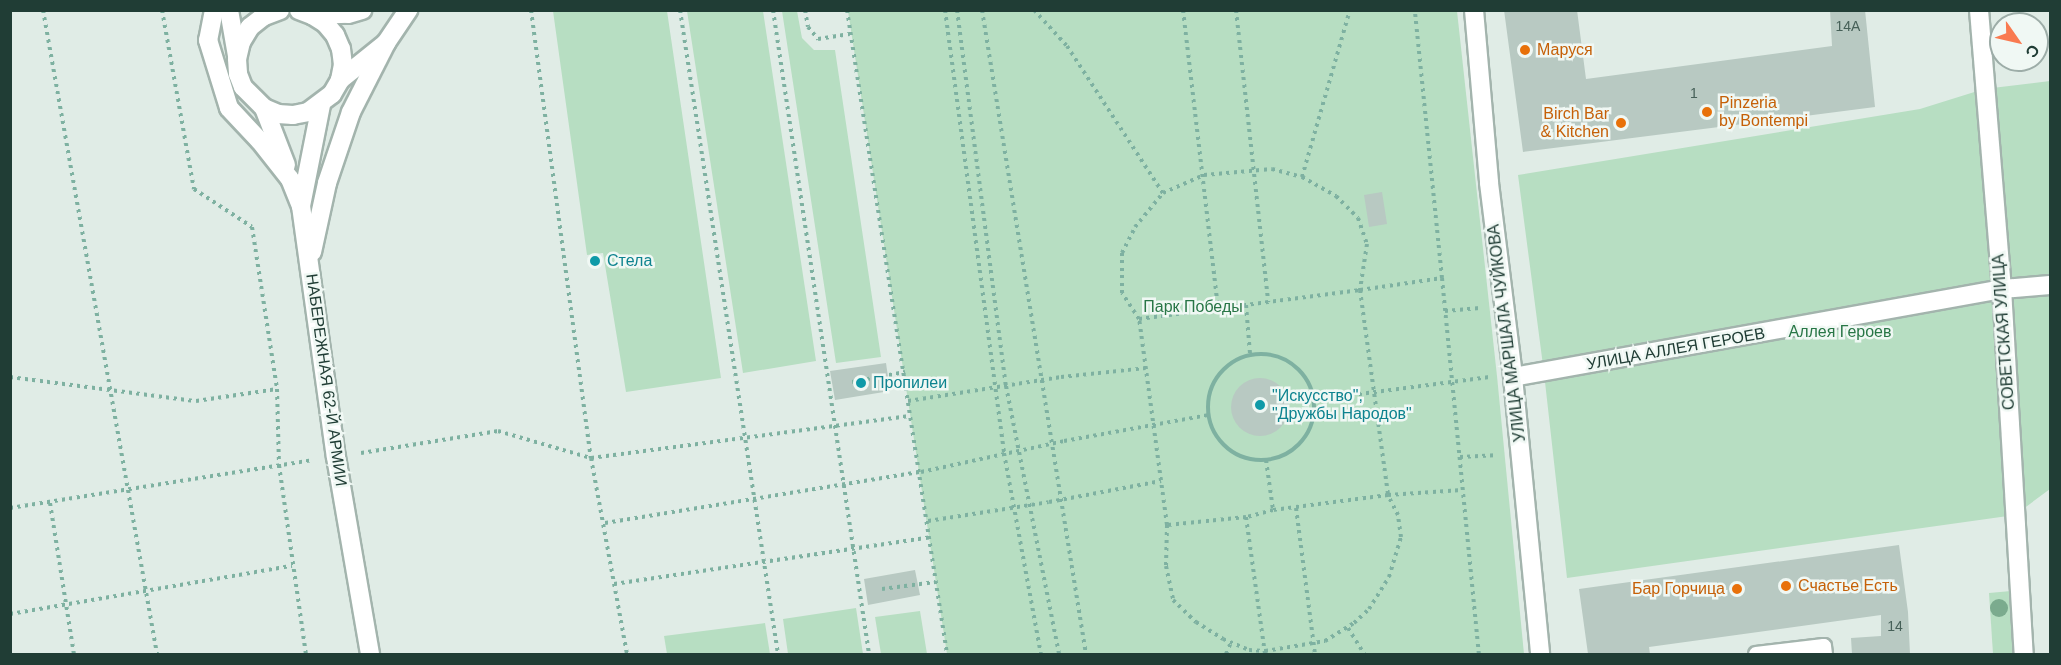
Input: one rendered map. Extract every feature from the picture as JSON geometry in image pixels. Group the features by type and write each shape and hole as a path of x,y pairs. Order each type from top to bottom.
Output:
{"street":[{"path":"214,10 208,39 229,108 260,141 290,179"},
{"path":"229,10 243,87 264,108 278,114 293,115 308,112 321,105 332,94 340,80 343,64 341,49 330,29 305,13"},
{"path":"237,59 241,42 250,27 264,16 280,10"},
{"path":"305,13 348,14 362,10"},
{"path":"310,263 327,183 351,112 386,44 408,10"},
{"name":"УЛИЦА МАРШАЛА ЧУЙКОВА","path":"1474,10 1489,183 1514,377 1540,654"},
{"name":"СОВЕТСКАЯ УЛИЦА","path":"1979,10 2002,290 2024,654"},
{"path":"340,80 386,44"},
{"name":"НАБЕРЕЖНАЯ 62-Й АРМИИ","path":"321,105 302,206 336,457 370,654"},
{"path":"264,108 302,206"},
{"name":"УЛИЦА АЛЛЕЯ ГЕРОЕВ","path":"1514,377 2002,290 2050,285"}],"lane":[{"path":"1755,654 1824,646 1825,654"}],"path":[{"path":"43,10 130,490 157,654"},
{"path":"162,10 194,189 252,226 277,389 279,465 306,654"},
{"path":"531,10 591,458 605,523 627,654"},
{"path":"680,10 778,654"},
{"path":"773,10 869,654"},
{"path":"805,10 808,27 818,39 850,34"},
{"path":"847,10 909,416 921,472 947,654"},
{"path":"945,10 1004,453 1041,654"},
{"path":"957,10 1006,386 1059,654"},
{"path":"982,10 1086,654"},
{"path":"1034,10 1067,46 1163,193"},
{"path":"1184,10 1218,309"},
{"path":"1236,10 1268,302"},
{"path":"1302,177 1350,10"},
{"path":"1415,10 1479,654"},
{"path":"1255,170 1286,171 1302,177 1336,196 1358,218 1367,244 1365,273 1360,290 1388,495 1398,514 1401,537 1394,562 1379,595 1348,628 1325,642 1313,645 1265,653 1249,650 1196,622 1173,600 1166,566 1167,525 1139,319 1122,293 1122,254 1135,227 1163,193 1204,175 1255,170"},
{"path":"1139,319 1442,278"},
{"path":"1246,305 1250,354"},
{"path":"1445,311 1490,307"},
{"path":"1250,354 1268,354 1291,364 1309,383 1314,400 1314,416 1308,433 1297,446 1283,456 1266,460 1250,460 1235,454 1222,444 1213,431 1208,415 1208,399 1213,383 1222,370 1235,360 1250,354"},
{"path":"908,401 1042,380 1146,368"},
{"path":"852,382 904,372"},
{"path":"10,376 196,401 277,389"},
{"path":"1314,400 1497,376 1514,377"},
{"path":"605,523 921,472 1064,441 1208,415"},
{"path":"10,508 498,431 591,458 834,424 909,416"},
{"path":"1460,457 1505,454"},
{"path":"1266,460 1273,510"},
{"path":"928,521 1029,506 1161,481"},
{"path":"1167,525 1245,517 1273,510 1388,495 1462,489"},
{"path":"50,502 74,654"},
{"path":"1296,508 1315,654"},
{"path":"1245,517 1265,653"},
{"path":"614,584 931,537"},
{"path":"10,614 292,566"},
{"path":"882,589 936,582"},
{"path":"1348,628 1364,654"},
{"path":"1226,654 1231,642"}],"green space":[{"path":"553,11 667,11 721,378 626,392 603,253 587,255"},
{"path":"687,11 763,11 816,361 743,373"},
{"path":"782,11 797,11 802,38 814,50 835,50 881,357 836,363"},
{"name":"Парк Победы","path":"848,11 1457,11 1497,376 1524,654 947,654"},
{"name":"Аллея Героев","path":"2050,81 2050,489 2015,515 1567,578 1544,373 1518,175 1920,109 1984,89"},
{"path":"2011,591 2015,654 1993,654 1989,593"},
{"path":"856,608 863,654 788,654 783,619"},
{"path":"920,611 927,654 881,654 875,617"},
{"path":"765,623 770,654 667,654 664,636"}],"building":[{"path":"1504,10 1577,10 1586,79 1832,46 1830,10 1865,10 1875,107 1523,152"},
{"path":"1382,192 1387,224 1369,227 1364,195"},
{"name":"Пропилеи","path":"886,363 890,391 835,400 830,371"},
{"name":"\"Искусство\", \"Дружбы Народов\"","path":"1254,378 1266,378 1281,386 1289,401 1289,413 1281,428 1266,436 1254,436 1239,428 1231,413 1231,401 1239,386"},
{"path":"1899,545 1908,612 1910,654 1852,654 1851,638 1881,636 1881,615 1649,647 1650,654 1588,654 1579,589"},
{"path":"915,570 920,595 868,605 864,579"}],"place":[{"name":"Маруся","path":"1525,50"},
{"name":"Pinzeria by Bontempi","path":"1707,112"},
{"name":"Birch Bar & Kitchen","path":"1621,123"},
{"name":"Стела","path":"595,261"},
{"name":"Пропилеи","path":"861,383"},
{"name":"\"Искусство\", \"Дружбы Народов\"","path":"1260,405"},
{"name":"Счастье Есть","path":"1786,586"},
{"name":"Бар Горчица","path":"1737,589"}]}
